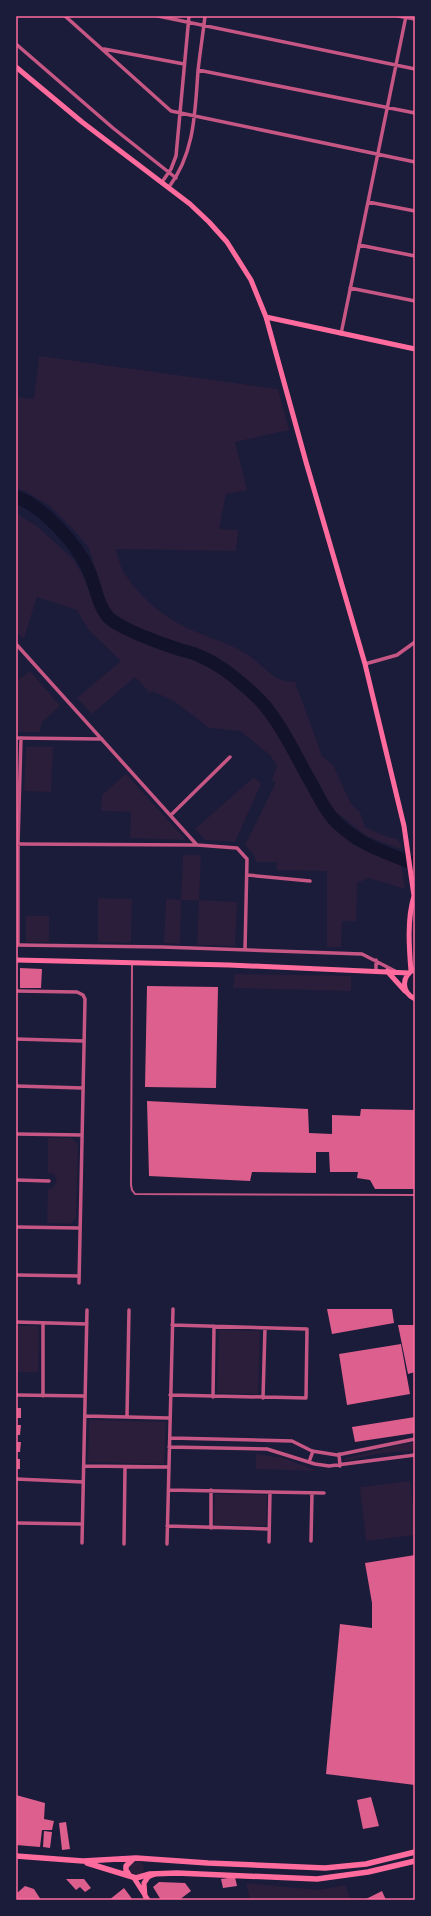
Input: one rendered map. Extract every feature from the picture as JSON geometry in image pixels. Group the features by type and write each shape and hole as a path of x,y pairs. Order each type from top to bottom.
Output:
{"main road":[{"path":"16,67 82,122 169,187 209,222 234,251 251,280 266,317 306,462 365,664 407,844 415,904"},
{"path":"266,317 415,349"},
{"path":"407,993 404,982 412,971 410,936 411,904 414,896"},
{"path":"16,960 132,962 412,971"},
{"path":"387,971 407,993 415,999"},
{"path":"16,1856 83,1861 133,1859 326,1868 366,1864 415,1852"},
{"path":"133,1859 128,1862 125,1867 147,1898"},
{"path":"83,1861 131,1877 156,1874 235,1874 317,1879 368,1872 415,1861"},
{"path":"147,1898 144,1883 148,1877 156,1874"}],"street":[{"path":"65,16 171,111 179,114 415,162"},
{"path":"158,16 415,69"},
{"path":"162,182 169,172 176,156 189,16"},
{"path":"169,187 176,178 187,156 195,117 198,70 205,16"},
{"path":"398,16 415,20"},
{"path":"341,334 406,17"},
{"path":"16,44 113,128 176,178"},
{"path":"103,49 184,64"},
{"path":"198,70 415,113"},
{"path":"368,202 415,211"},
{"path":"359,245 415,256"},
{"path":"350,288 415,301"},
{"path":"365,664 397,655 415,642"},
{"path":"16,644 197,845"},
{"path":"16,738 102,739"},
{"path":"21,738 17,844 17,945 362,954 395,971"},
{"path":"171,815 230,757"},
{"path":"17,844 197,845 238,848 247,859 245,950"},
{"path":"247,875 310,881"},
{"path":"376,960 376,970"},
{"path":"16,991 77,992 85,999 79,1283"},
{"path":"16,1038 84,1040"},
{"path":"16,1086 83,1088"},
{"path":"16,1134 82,1135"},
{"path":"16,1180 49,1181"},
{"path":"16,1227 79,1228"},
{"path":"16,1275 79,1276"},
{"path":"167,1544 170,1447 169,1418 173,1309"},
{"path":"82,1542 87,1310"},
{"path":"127,1416 129,1310"},
{"path":"16,1322 87,1324"},
{"path":"43,1323 43,1396"},
{"path":"170,1395 306,1398 307,1329 172,1325"},
{"path":"213,1397 214,1326"},
{"path":"263,1398 265,1328"},
{"path":"16,1395 85,1396"},
{"path":"85,1416 169,1418"},
{"path":"170,1438 292,1441 313,1451 339,1454 415,1439"},
{"path":"220,1440 220,1447"},
{"path":"267,1449 268,1440"},
{"path":"170,1447 267,1449 309,1462 329,1466 340,1466 415,1455"},
{"path":"309,1462 313,1451"},
{"path":"339,1454 340,1466"},
{"path":"84,1466 169,1467"},
{"path":"124,1544 125,1467"},
{"path":"16,1479 83,1482"},
{"path":"169,1490 324,1493"},
{"path":"211,1490 211,1528"},
{"path":"269,1542 270,1492"},
{"path":"311,1541 312,1493"},
{"path":"16,1523 82,1524"},
{"path":"167,1526 269,1529"}],"lane":[{"path":"132,962 131,1185 135,1194 415,1195"}],"shaded area":[{"path":"39,356 278,389 289,430 235,442 247,490 226,494 219,529 238,530 236,551 116,549 119,562 122,569 135,587 159,611 195,632 228,644 244,652 276,677 288,682 295,682 322,756 333,765 351,804 360,812 365,827 385,836 397,839 401,844 401,849 368,837 328,806 314,778 271,708 237,674 194,650 136,627 110,611 105,602 89,548 50,506 25,491 16,488 16,397 34,399"},
{"path":"16,513 38,527 73,559 82,574 96,607 103,618 139,639 192,659 225,676 249,696 274,724 300,774 313,791 321,812 338,831 354,845 376,855 401,863 405,889 369,878 357,883 356,921 342,921 341,947 327,947 327,871 277,870 277,862 256,862 254,855 245,845 276,782 272,780 277,766 270,755 240,731 209,728 174,701 152,691 150,693 135,677 92,714 77,698 121,661 88,629 77,610 37,597 24,638 16,632"},
{"path":"30,671 60,706 42,722 40,732 16,732 16,682"},
{"path":"26,747 53,747 51,792 24,791"},
{"path":"126,774 186,840 130,838 131,812 101,811 102,795"},
{"path":"254,777 261,784 235,842 205,840 195,829"},
{"path":"183,855 201,855 199,900 181,900"},
{"path":"98,898 132,899 131,943 98,942"},
{"path":"166,899 181,900 180,944 164,943"},
{"path":"199,900 237,902 235,946 197,945"},
{"path":"26,916 49,916 49,942 26,942"},
{"path":"235,974 351,976 351,991 233,988"},
{"path":"48,1138 71,1138 78,1144 76,1218 70,1224 47,1223 48,1189 53,1188 57,1181 54,1174 48,1173"},
{"path":"16,1326 39,1326 38,1372 16,1372"},
{"path":"219,1330 260,1331 258,1394 217,1393"},
{"path":"89,1420 166,1422 164,1464 88,1462"},
{"path":"415,1442 415,1450 375,1454 345,1461 343,1459 398,1445"},
{"path":"256,1454 283,1458 318,1471 256,1469"},
{"path":"410,1481 413,1504 415,1504 415,1535 366,1541 360,1487"},
{"path":"215,1494 267,1495 266,1526 214,1525"},
{"path":"136,1860 142,1862 144,1868 142,1874 136,1876 130,1874 128,1868 130,1862"},
{"path":"246,1883 318,1890 346,1885 350,1900 250,1900"}],"building":[{"path":"20,968 42,969 41,988 20,988"},
{"path":"147,986 218,987 216,1088 145,1087"},
{"path":"147,1101 308,1109 309,1133 332,1134 332,1115 360,1116 361,1109 415,1110 415,1189 375,1189 370,1180 357,1178 358,1172 330,1172 329,1152 316,1152 316,1173 252,1172 250,1181 149,1176"},
{"path":"327,1309 392,1309 394,1323 332,1334"},
{"path":"398,1325 415,1325 415,1372 408,1374"},
{"path":"401,1344 410,1394 347,1405 339,1354"},
{"path":"16,1408 21,1408 21,1418 16,1418"},
{"path":"415,1417 415,1433 355,1442 352,1427"},
{"path":"16,1425 21,1425 20,1435 16,1435"},
{"path":"16,1442 21,1442 20,1452 16,1452"},
{"path":"16,1459 20,1459 20,1469 16,1469"},
{"path":"415,1555 415,1785 326,1774 340,1624 372,1628 372,1603 365,1563"},
{"path":"16,1795 45,1803 44,1819 54,1821 52,1830 42,1830 40,1847 16,1845"},
{"path":"371,1797 379,1826 363,1829 357,1800"},
{"path":"66,1822 70,1849 62,1850 59,1823"},
{"path":"44,1831 52,1832 50,1848 43,1847"},
{"path":"235,1877 237,1886 223,1888 221,1879"},
{"path":"66,1879 84,1879 91,1888 85,1892 80,1887 76,1890"},
{"path":"159,1882 185,1883 191,1891 179,1900 161,1900 153,1887"},
{"path":"25,1886 34,1889 41,1900 16,1900 16,1894"},
{"path":"124,1888 133,1900 109,1900"},
{"path":"382,1891 386,1900 364,1900"}],"waterway":[{"path":"16,497 37,509 48,518 77,550 89,571 102,607 109,618 142,636 205,658 234,677 257,697 275,720 287,738 323,805 336,822 363,842 383,852 415,864"}]}
